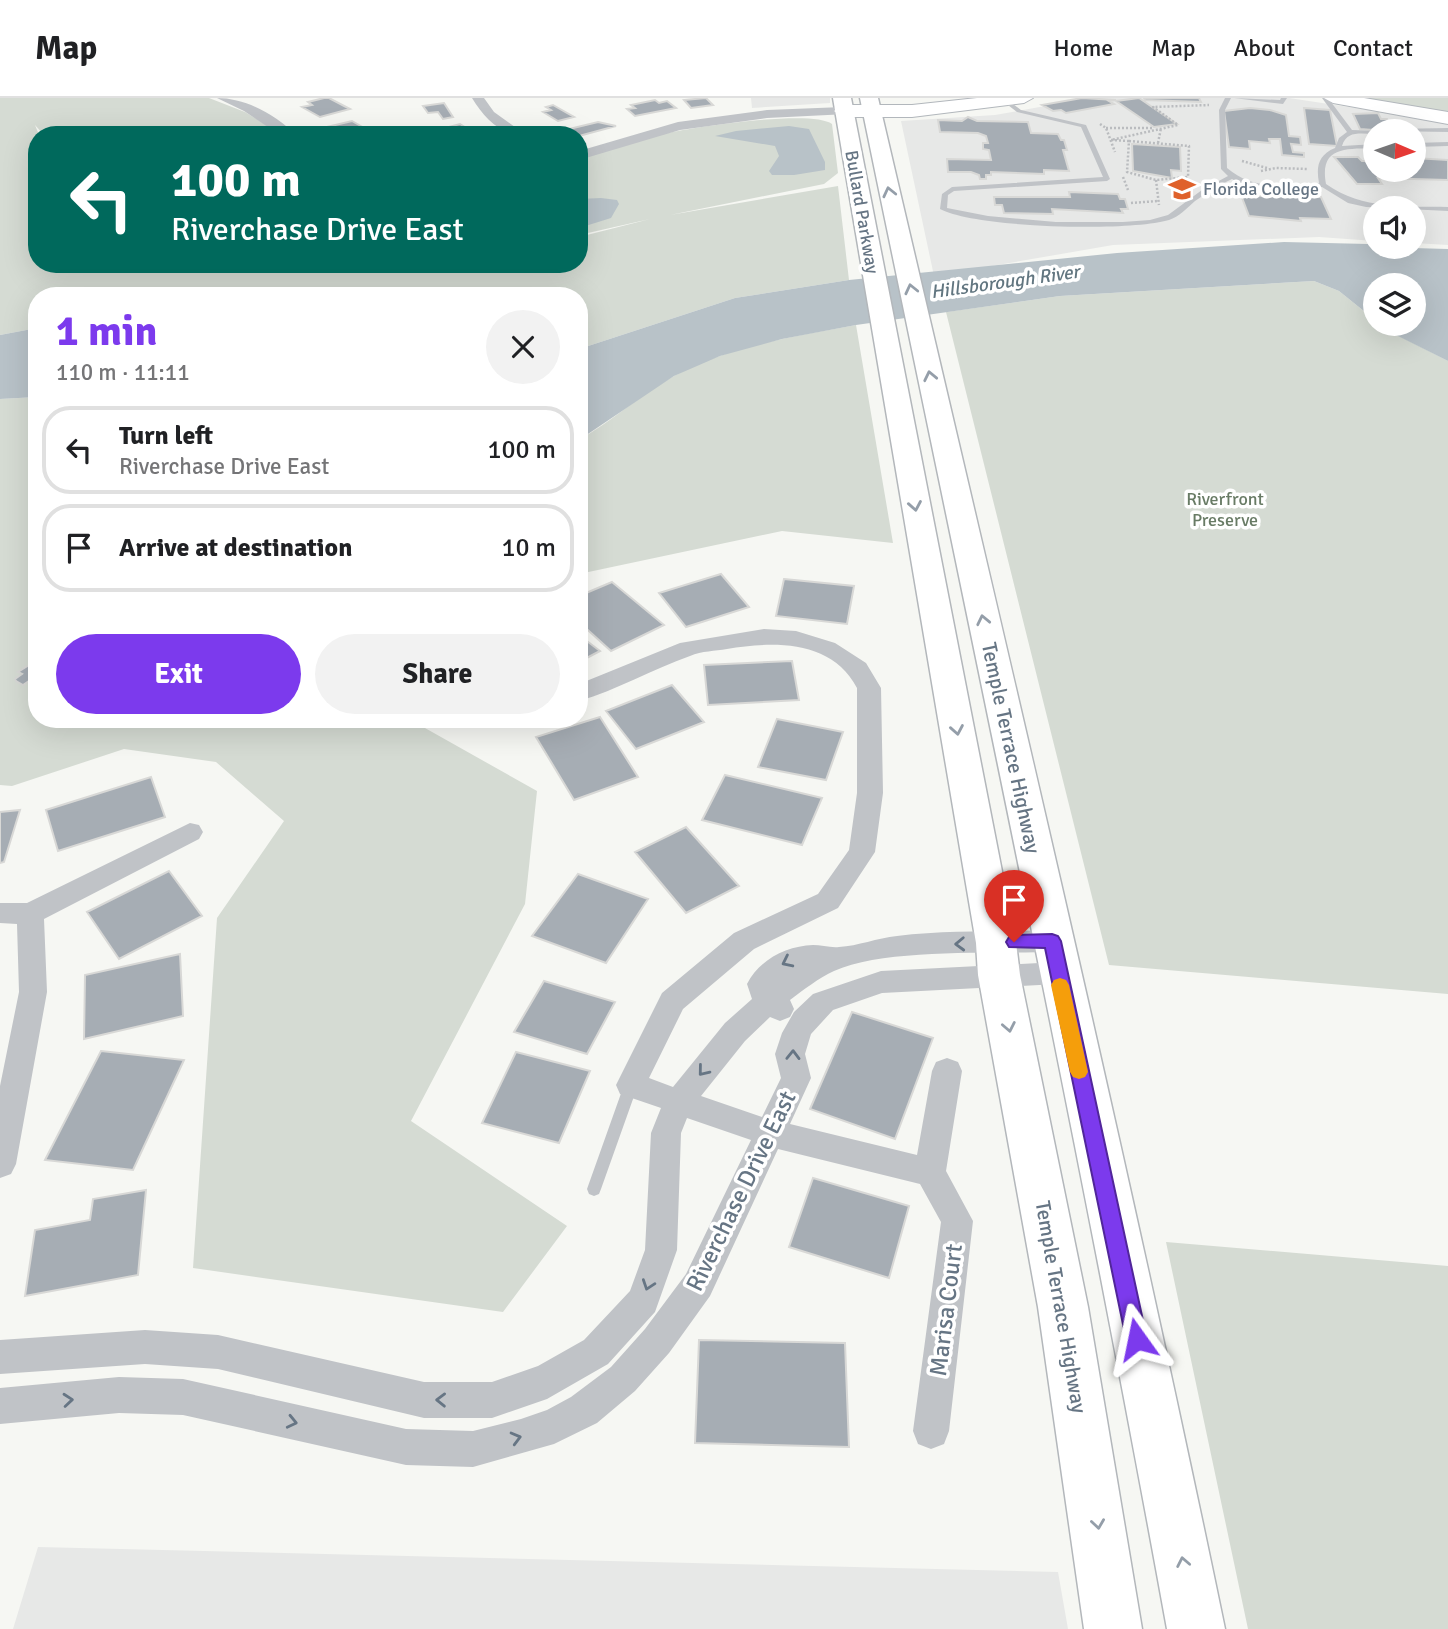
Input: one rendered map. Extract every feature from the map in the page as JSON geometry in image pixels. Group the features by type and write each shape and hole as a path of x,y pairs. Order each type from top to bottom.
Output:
{"main road":[{"name":"Bullard Parkway","path":"842,104 882,326"},
{"name":"Bullard Parkway","path":"870,104 918,319"},
{"name":"Temple Terrace Highway","path":"918,319 923,436 997,959 1063,1307 1113,1629"},
{"name":"Temple Terrace Highway","path":"882,326 923,436 1055,957 1162,1456 1196,1629"}],"street":[{"path":"223,98 249,108 276,126"},
{"path":"478,98 489,116 505,126"},
{"path":"1333,98 1448,118"},
{"path":"588,153 678,126 842,104 870,104 912,111 1015,99"},
{"path":"588,689 688,648 764,636 796,638 827,648 858,668 869,688 870,793 862,852 828,901 744,941 672,1000 631,1086 769,1133 930,1172 947,1070"},
{"path":"0,913 30,914 190,832"},
{"path":"0,1164 33,992 30,914"},
{"name":"Riverchase Drive East","path":"0,1357 145,1346 218,1352 424,1400 492,1401 547,1381 596,1352 643,1301 661,1250 666,1133 677,1103 735,1032 790,984 826,962 869,950 900,946 997,959"},
{"name":"Riverchase Drive East","path":"0,1406 119,1395 183,1397 406,1447 431,1449 473,1449 554,1426 584,1410 623,1379 657,1341 698,1284 769,1133 786,1103 796,1078 790,1054 804,1020 823,1002 881,982 997,959 1055,957"},
{"path":"767,1003 804,1020"},
{"name":"Marisa Court","path":"930,1172 957,1221 931,1431"}],"lane":[{"path":"1228,98 1222,110 1224,169 1231,177 1255,187 1323,185 1347,202 1367,207 1448,209"},
{"path":"1237,98 1283,102 1284,98"},
{"path":"1325,98 1350,132"},
{"path":"1015,99 1019,111 1084,126 1107,179 952,189 945,194 943,209 1020,221 1082,224 1150,221 1169,218 1204,191 1231,177"},
{"path":"1426,130 1448,130"},
{"path":"1338,148 1341,139 1350,132 1363,132"},
{"path":"1426,145 1448,144"},
{"path":"1323,185 1320,166 1325,156 1338,148 1363,147"},
{"path":"594,1189 631,1086"}],"path":[{"path":"1121,172 1156,180 1188,177 1189,146 1111,140 1178,125 1153,107 1217,104"},
{"path":"1106,128 1162,128"},
{"path":"1158,143 1162,128"},
{"path":"1127,172 1129,141"},
{"path":"1241,161 1268,168 1312,169"},
{"path":"1156,180 1159,209"},
{"path":"1131,202 1158,201"}],"shaded area":[{"path":"751,98 830,98 830,103 752,108"},
{"name":"Florida College","path":"1090,98 1289,98 1448,122 1448,245 1426,244 1426,196 1363,196 1363,240 1319,237 1113,245 934,276 901,121 995,115"},
{"path":"38,1547 1058,1572 1068,1629 13,1629"}],"green space":[{"path":"0,98 209,98 245,112 268,126 28,126 28,273 588,273 588,235 650,219 588,233 588,157 622,144 681,130 802,118 832,124 838,173 824,184 670,215 838,186 849,280 735,298 588,346 588,287 28,287 28,330 0,335"},
{"path":"1346,98 1448,98 1448,116"},
{"name":"Riverfront Preserve","path":"1314,281 1339,291 1363,310 1363,336 1399,336 1448,361 1448,994 1109,965 946,312 1060,296"},
{"path":"856,325 893,543 782,531 588,572 588,434 662,383 695,366 763,343"},
{"path":"28,397 28,728 425,728 537,791 525,904 411,1121 567,1226 503,1312 193,1268 217,918 284,821 216,762 124,749 12,786 0,785 0,399"},
{"path":"1166,1242 1448,1266 1448,1629 1248,1629"}],"water":[{"path":"789,126 809,129 825,162 825,170 772,175 769,171 779,156 775,146 715,136 736,131"},
{"path":"588,199 617,200 619,204 611,218 588,225"},
{"name":"Hillsborough River","path":"1284,242 1363,244 1363,259 1426,259 1426,248 1448,249 1448,361 1398,336 1426,336 1426,273 1363,273 1363,310 1339,291 1314,281 1060,296 856,325 782,339 720,356 674,376 588,434 588,346 735,298 849,280 1117,253"},
{"path":"28,330 28,397 0,399 0,335"}],"building":[{"path":"324,98 350,109 320,117 302,107 312,105 308,102"},
{"path":"706,98 713,105 691,108 684,100"},
{"path":"1082,98 1116,100 1109,101 1114,104 1066,113 1061,110 1053,111 1042,105"},
{"path":"1139,98 1177,124 1154,127 1116,101"},
{"path":"1144,98 1199,98 1201,102 1145,100"},
{"path":"655,100 659,103 667,101 676,108 635,116 627,109 635,108 631,105"},
{"path":"444,103 453,117 443,119 438,112 428,113 423,106"},
{"path":"553,105 574,117 558,121 543,112 551,110 546,107"},
{"path":"1250,108 1286,115 1289,136 1300,137 1301,145 1291,144 1293,152 1304,153 1304,157 1282,155 1280,139 1269,139 1270,143 1249,141 1250,149 1229,147 1224,111"},
{"path":"1304,108 1330,110 1337,146 1309,144"},
{"path":"1378,113 1381,119 1363,119 1363,129 1360,129 1353,114"},
{"path":"968,117 977,121 1028,122 1031,133 1058,134 1061,140 1064,140 1067,150 1063,150 1069,171 1044,170 1044,174 991,172 991,175 986,175 986,179 980,179 979,175 971,172 948,172 947,159 991,160 989,150 983,149 983,143 988,143 986,136 978,133 940,132 938,120 962,121"},
{"path":"352,121 361,126 331,126"},
{"path":"598,122 616,126 588,134 588,126 582,126"},
{"path":"1132,144 1180,147 1181,171 1171,170 1172,178 1133,171"},
{"path":"1334,157 1358,157 1363,161 1363,182 1382,184 1357,184"},
{"path":"1426,159 1448,160 1448,180 1426,179"},
{"path":"1069,192 1118,194 1120,199 1125,199 1128,209 1121,209 1123,213 1052,209 1053,214 1004,213 1002,205 995,205 994,197 1070,197"},
{"path":"1265,193 1321,197 1331,219 1300,218 1301,221 1249,216 1241,195 1266,196"},
{"path":"721,574 749,607 686,627 659,593"},
{"path":"784,579 854,586 847,624 776,616"},
{"path":"612,582 664,625 611,651 588,630 588,592"},
{"path":"588,642 600,651 588,657"},
{"path":"792,661 799,700 708,705 704,665"},
{"path":"28,666 28,682 23,685 15,679 22,674 18,672"},
{"path":"672,685 704,722 636,749 606,711"},
{"path":"600,717 638,777 574,800 536,737 565,728 588,728 588,721"},
{"path":"777,719 843,732 826,780 758,767"},
{"path":"725,775 822,798 802,845 702,820"},
{"path":"151,777 165,817 58,851 46,810"},
{"path":"20,810 4,862 0,863 0,812"},
{"path":"686,827 739,886 686,913 635,852"},
{"path":"169,871 202,916 119,959 87,912"},
{"path":"578,874 648,899 606,963 532,936"},
{"path":"180,954 183,1016 84,1039 85,975"},
{"path":"544,981 615,1002 587,1054 514,1032"},
{"path":"852,1012 933,1038 895,1139 810,1109"},
{"path":"101,1051 184,1060 133,1170 45,1160"},
{"path":"516,1052 590,1071 559,1143 482,1123"},
{"path":"813,1178 909,1206 889,1278 789,1247"},
{"path":"146,1190 138,1275 25,1296 35,1230 90,1220 93,1199"},
{"path":"699,1340 845,1343 849,1447 695,1443"}],"slow traffic":[{"path":"1060,985 1079,1072"}],"place":[{"name":"Florida College","path":"1182,189"}],"route":[{"path":"1014,942 1052,941 1137,1339"}]}
